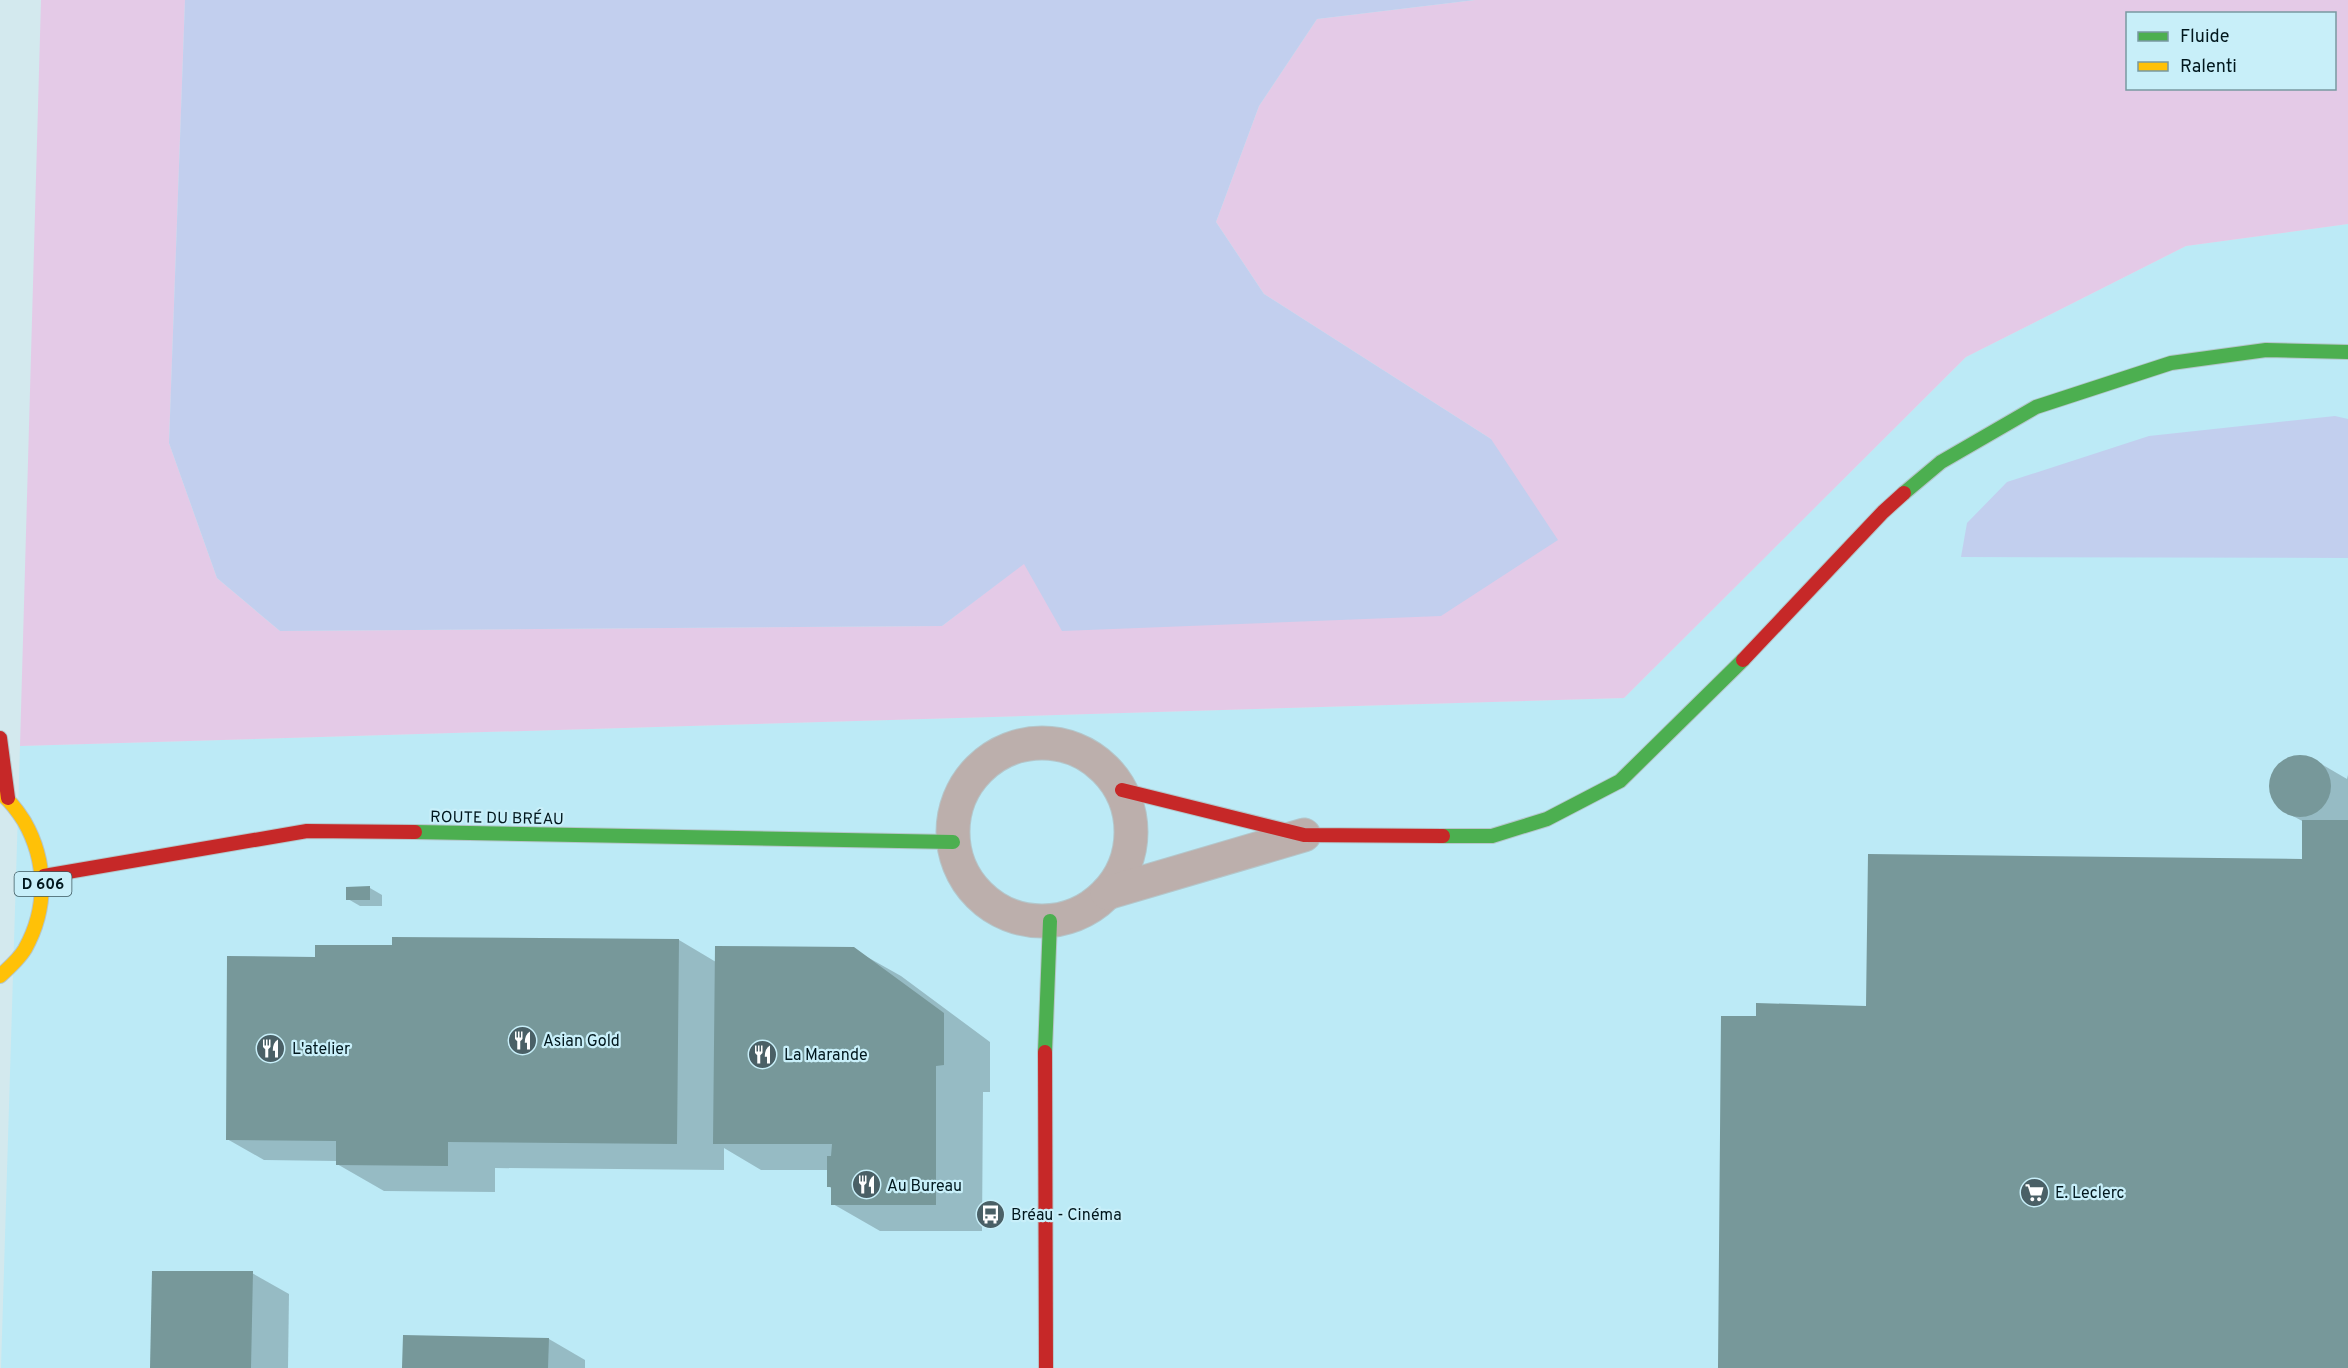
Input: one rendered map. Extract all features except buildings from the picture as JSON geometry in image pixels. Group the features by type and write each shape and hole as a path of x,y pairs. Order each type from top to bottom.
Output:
{"street":[{"path":"1122,790 1304,835 1492,836 1547,819 1620,781 1722,682 1883,512 1941,462 2036,407 2171,363 2266,350 2348,352"},
{"name":"D 606","path":"0,738 4,796 33,834 44,876 40,915 24,950 0,976"},
{"path":"1046,742 1076,749 1103,766 1122,790 1130,816 1131,844 1123,870 1107,893 1091,907 1071,916 1050,921 1023,919 997,909 976,892 961,869 953,842 955,812 967,783 988,760 1016,746 1046,742"},
{"name":"ROUTE DU BRÉAU","path":"44,876 307,831 656,835 953,842"},
{"path":"1107,893 1304,835"},
{"path":"1046,1368 1044,1070 1050,921"}],"shaded area":[{"path":"41,0 185,0 169,443 217,578 280,631 942,626 1024,563 1491,439 1264,294 1216,222 1259,106 1317,19 1475,0 2348,0 2348,224 2186,246 1966,357 1624,698 20,746"},
{"path":"185,0 1475,0 1317,19 1259,106 1216,222 1264,294 1491,439 1558,540 1441,616 1062,631 1024,564 942,626 280,631 217,578 169,443"},
{"path":"2348,224 2348,1368 1,1368 20,746 1624,698 1966,357 2186,246"},
{"path":"2335,416 2348,419 2348,558 1961,557 1967,523 2007,482 2149,436"}],"traffic: fast":[{"path":"1904,493 1941,462 2036,407 2171,363 2266,350 2348,352"},
{"path":"1443,836 1492,836 1547,819 1620,781 1743,660"},
{"path":"415,832 953,842"},
{"path":"1045,1052 1050,921"}],"traffic: slow":[{"path":"0,793 16,809 32,836 42,885 41,901 33,933 20,956 0,976"}],"traffic: jam":[{"path":"1743,660 1883,512 1904,493"},
{"path":"0,738 8,798"},
{"path":"1122,790 1304,835 1443,836"},
{"path":"44,876 307,831 415,832"},
{"path":"1045,1052 1046,1368"}],"place":[{"name":"Asian Gold","path":"522,1040"},
{"name":"L'atelier","path":"271,1048"},
{"name":"La Marande","path":"763,1054"},
{"name":"Au Bureau","path":"866,1185"},
{"name":"E. Leclerc","path":"2034,1192"},
{"name":"Bréau - Cinéma","path":"990,1214"}]}
